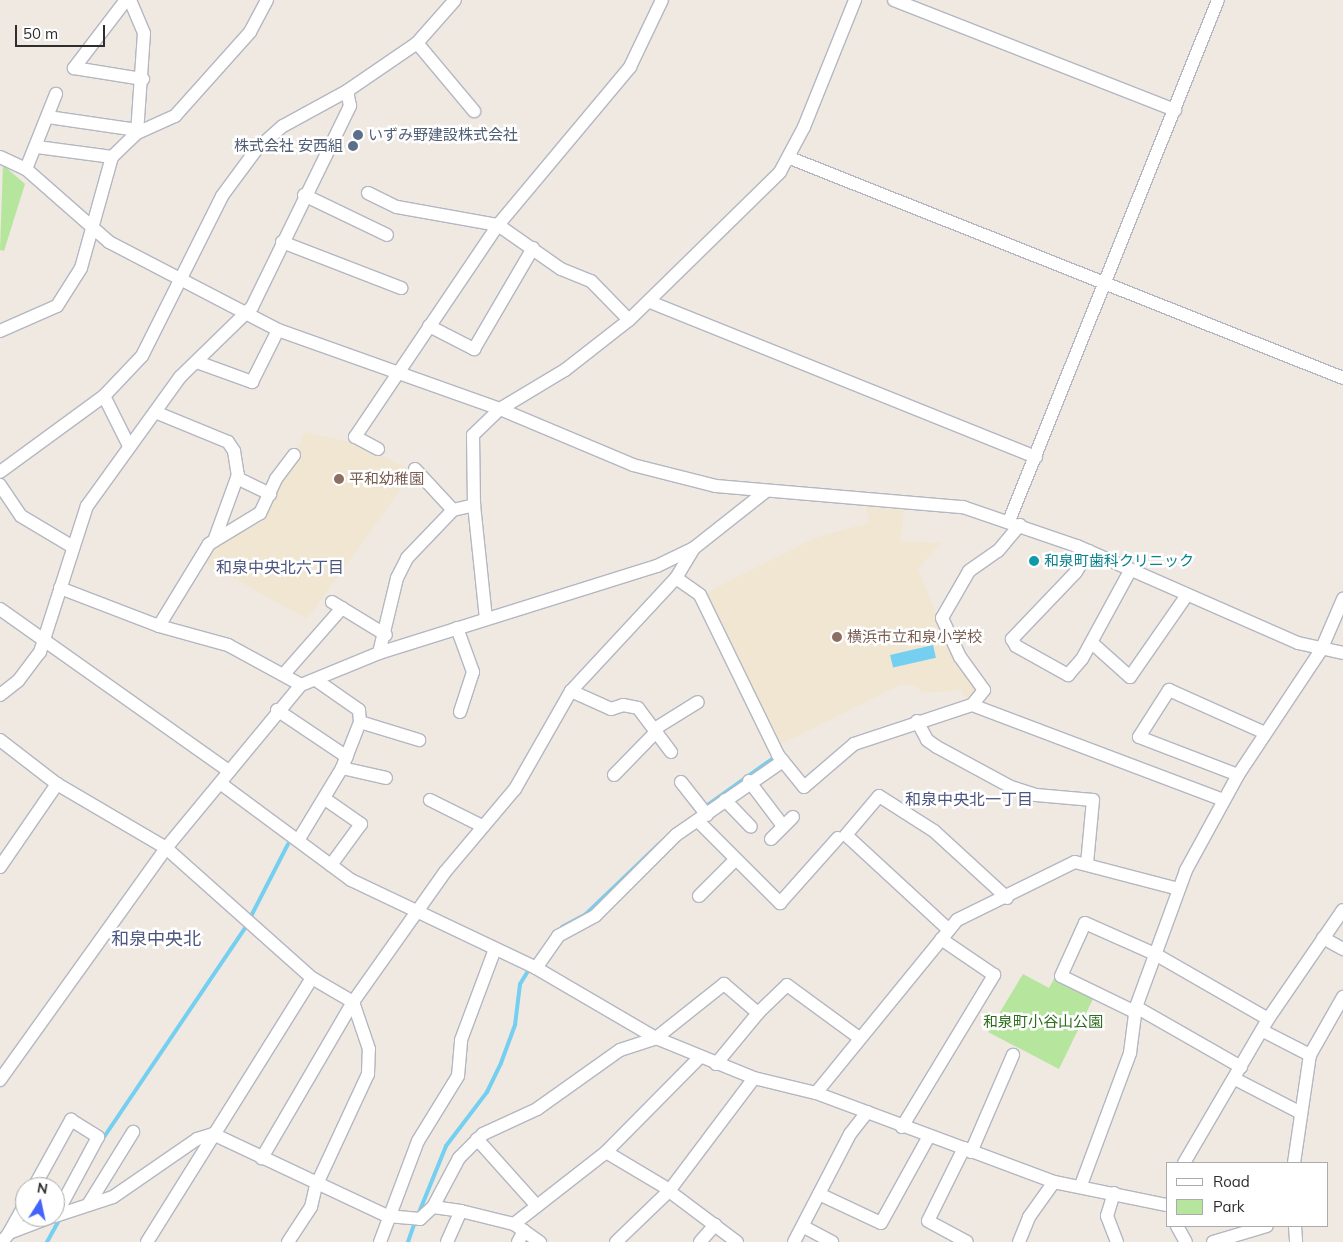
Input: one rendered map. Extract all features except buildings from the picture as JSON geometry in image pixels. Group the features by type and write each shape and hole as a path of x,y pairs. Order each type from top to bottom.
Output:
{"street":[{"path":"126,0 74,68 143,79"},
{"path":"130,0 144,33 143,79 137,132"},
{"path":"0,331 57,306 81,268 93,232 112,157 137,132 175,116 250,32 267,0"},
{"path":"0,472 104,396 142,356 222,196 256,150 314,106 347,91 417,43 455,0"},
{"path":"378,449 356,437 498,225 630,67 662,0"},
{"path":"486,619 474,505 473,434 500,409 565,370 650,302 790,158 854,0"},
{"path":"894,0 1175,110"},
{"path":"676,578 700,595 783,761 804,787 854,744 917,721 972,705 984,690 960,657 942,618 969,571 998,551 1015,523 1036,456 1218,0"},
{"path":"417,43 474,111"},
{"path":"0,695 28,670 44,640 72,547 87,506 128,444 197,362 248,314 304,195 350,106 347,91"},
{"path":"26,169 37,147 56,94"},
{"path":"48,117 137,132"},
{"path":"37,147 112,157"},
{"path":"790,158 1105,286 1343,378"},
{"path":"1,160 26,169 93,232 181,281 278,330 500,409 593,450 678,480 766,492 963,507 1015,523 1089,551 1187,595 1320,650 1343,654"},
{"path":"368,194 397,207 498,225 561,269 591,281 629,320"},
{"path":"304,195 387,235"},
{"path":"282,242 402,288"},
{"path":"429,326 474,349 533,248"},
{"path":"650,302 1036,456"},
{"path":"197,362 252,382 278,330"},
{"path":"104,396 128,444"},
{"path":"155,412 228,442 237,478 214,541 189,572 159,626"},
{"path":"214,541 260,513 294,455"},
{"path":"416,469 454,510"},
{"path":"237,478 270,494"},
{"path":"0,485 21,516 72,547"},
{"path":"0,1080 166,848 277,710 301,685 379,653 657,566 694,548 766,492"},
{"path":"379,653 386,635 397,578 407,558 454,510 474,505"},
{"path":"262,1158 353,1002 482,826 515,789 571,691 676,578 694,548"},
{"path":"1089,551 1076,572 1012,638 1016,646 1068,675 1092,643 1131,569"},
{"path":"60,588 159,626 228,645 301,685"},
{"path":"1092,643 1130,677 1187,595"},
{"path":"1081,1185 1130,1053 1136,1010 1179,889 1238,775 1320,650 1343,599"},
{"path":"284,674 337,605 386,635"},
{"path":"0,609 229,771"},
{"path":"457,628 473,672 460,712"},
{"path":"299,839 325,799 345,762 360,722 359,710 316,680"},
{"path":"1238,775 1140,737 1169,690 1266,732"},
{"path":"571,691 610,710 638,708 656,729 671,752"},
{"path":"614,775 656,729 698,702"},
{"path":"972,705 1224,800"},
{"path":"277,710 345,762 386,778"},
{"path":"917,721 927,740 937,747 1012,787 1036,795 1093,800 1086,863"},
{"path":"360,722 419,740"},
{"path":"0,740 58,784 166,848 312,978 353,1002 371,1062 316,1186 311,1207 288,1242"},
{"path":"532,966 558,936 595,916 643,864 702,812 725,800 749,781 783,761"},
{"path":"749,781 788,822 771,840"},
{"path":"681,782 736,859 780,903 838,838"},
{"path":"220,783 299,839 331,865 419,914 532,966 656,1038 754,1078 816,1093 902,1127 1054,1182 1081,1185 1166,1205"},
{"path":"0,867 58,784"},
{"path":"902,1127 994,975 945,934 846,835 879,796 934,831 1007,898"},
{"path":"325,799 361,824 331,865"},
{"path":"430,800 482,826"},
{"path":"725,800 751,827"},
{"path":"699,896 736,859"},
{"path":"816,1093 858,1037 957,920 1038,884 1062,866 1086,863 1179,889"},
{"path":"1185,1162 1265,1025 1343,910"},
{"path":"1241,1067 1136,1010 1061,976 1085,923 1155,954 1310,1055"},
{"path":"1323,938 1343,949"},
{"path":"380,1242 387,1216 418,1141 458,1076 461,1040 496,949"},
{"path":"147,1242 312,978"},
{"path":"65,1213 113,1197 197,1139 213,1134 316,1186 350,1196 387,1216 414,1219 433,1207 459,1158 477,1139 537,1109 620,1050 656,1038 724,984 758,1013"},
{"path":"716,1064 758,1013 787,985 858,1037"},
{"path":"1294,1162 1310,1055 1343,997"},
{"path":"967,1242 928,1221 967,1150 1013,1056"},
{"path":"519,1232 537,1206 606,1152 700,1057"},
{"path":"616,1242 668,1190 754,1078"},
{"path":"1235,1079 1302,1113"},
{"path":"794,1242 804,1227 850,1134 867,1112"},
{"path":"40,1177 71,1120 98,1137 65,1196"},
{"path":"88,1205 133,1132"},
{"path":"819,1194 880,1223 930,1136"},
{"path":"477,1139 537,1206"},
{"path":"606,1152 668,1190 738,1242"},
{"path":"1019,1242 1029,1217 1054,1182"},
{"path":"1114,1193 1107,1216 1116,1242"},
{"path":"433,1207 461,1210 540,1242"},
{"path":"447,1242 461,1210"},
{"path":"5,1237 15,1220"},
{"path":"700,1242 715,1225"},
{"path":"5,1237 28,1227"},
{"path":"804,1227 832,1242"},
{"path":"1178,1227 1186,1242"},
{"path":"1213,1242 1264,1227"},
{"path":"1295,1227 1296,1242"}],"shaded area":[{"path":"305,432 355,443 414,471 307,619 203,561 221,542 264,521"},
{"name":"横浜市立和泉小学校","path":"866,507 904,510 900,541 941,543 918,569 938,618 977,689 975,697 967,700 961,690 923,693 916,686 902,684 782,744 706,593 815,538 869,523"}],"green space":[{"path":"3,165 25,184 4,251 0,250"},
{"name":"和泉町小谷山公園","path":"1023,974 1049,988 1055,977 1094,997 1059,1069 988,1032"}],"water":[{"path":"933,645 936,658 893,668 890,655"}],"waterway":[{"path":"705,807 772,759"},
{"path":"562,927 586,914 662,841"},
{"path":"102,1140 245,928 288,844"},
{"path":"418,1215 446,1146 487,1092 501,1063 515,1025 520,984 530,968"},
{"path":"408,1242 415,1222"},
{"path":"47,1242 55,1227"}],"place":[{"name":"いずみ野建設株式会社","path":"358,135"},
{"name":"株式会社 安西組","path":"353,146"},
{"name":"平和幼稚園","path":"339,479"},
{"name":"和泉町歯科クリニック","path":"1034,561"},
{"name":"横浜市立和泉小学校","path":"837,637"}],"district":[{"name":"和泉中央北六丁目","path":"280,567"},
{"name":"和泉中央北一丁目","path":"969,799"},
{"name":"和泉中央北","path":"156,939"}]}
